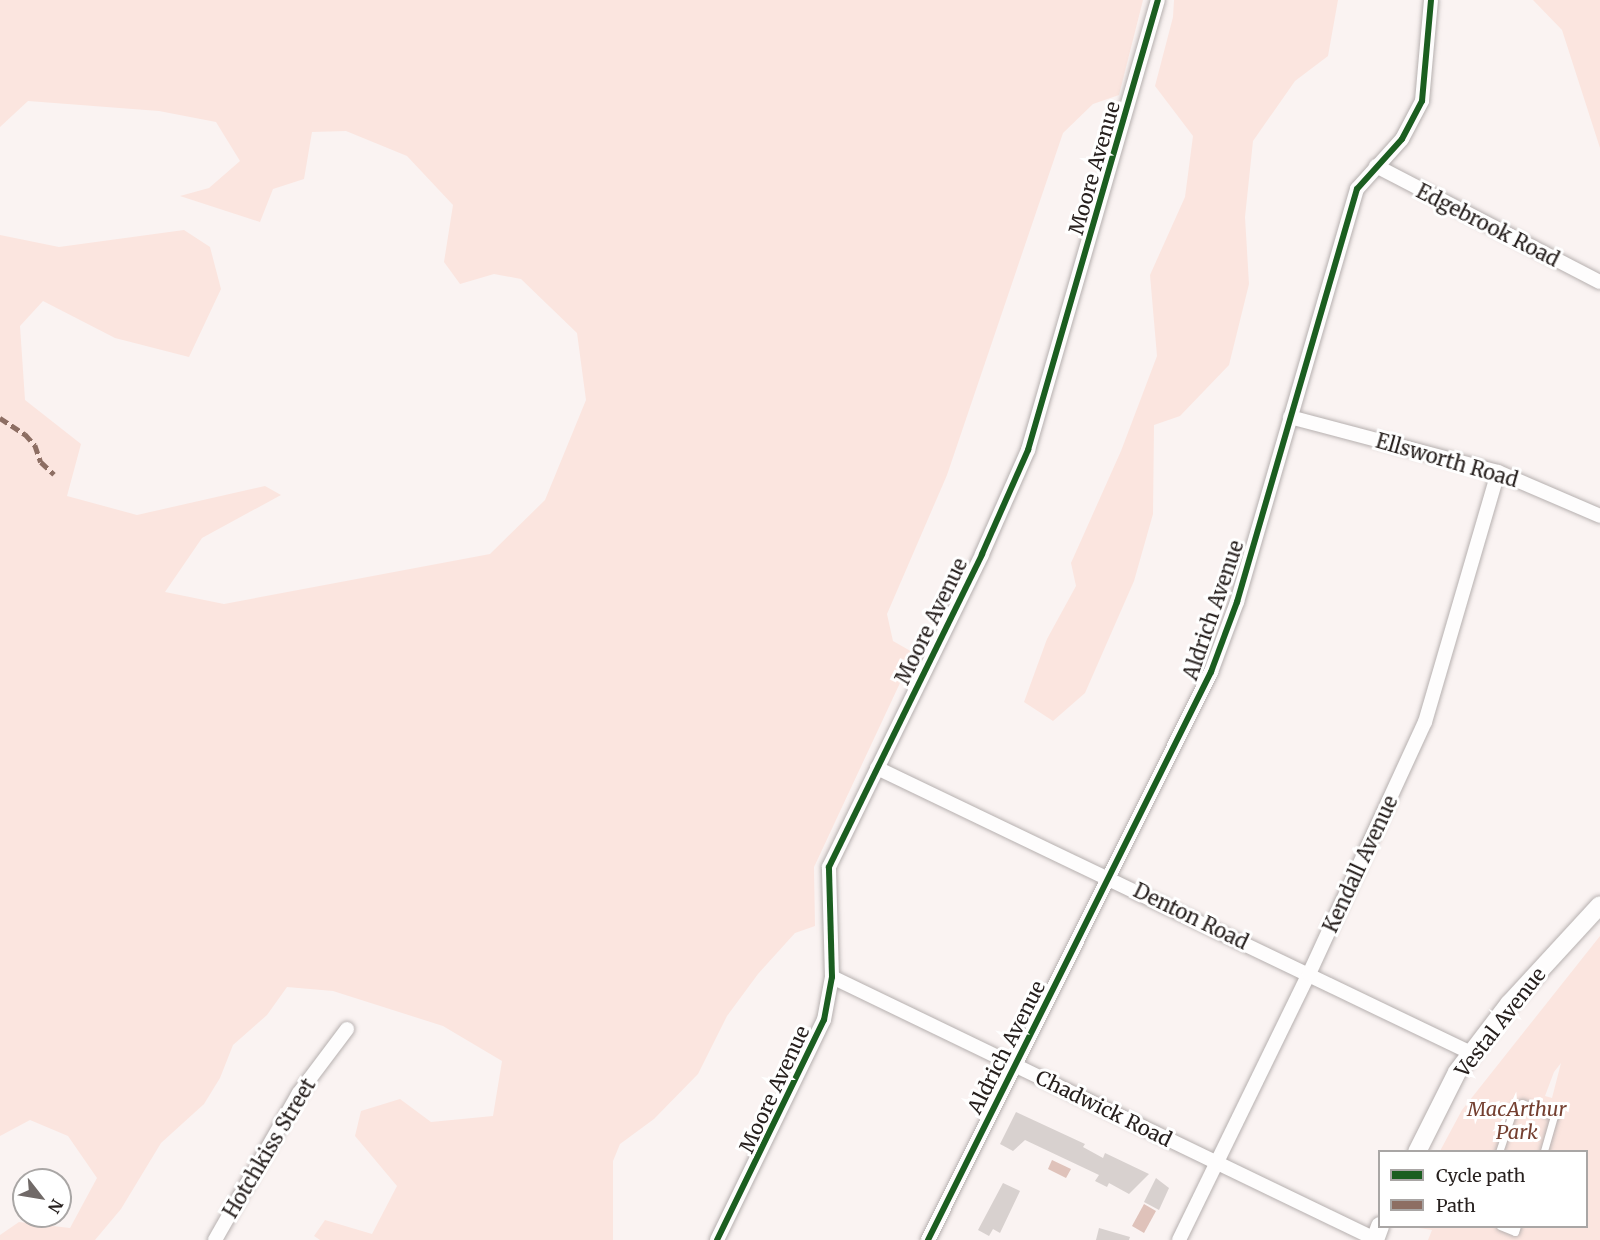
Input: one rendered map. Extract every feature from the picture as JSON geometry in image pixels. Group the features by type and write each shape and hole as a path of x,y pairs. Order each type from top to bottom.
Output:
{"street":[{"name":"Moore Avenue","path":"717,1240 824,1020 832,976 829,867 1025,458 1158,0"},
{"name":"Aldrich Avenue","path":"928,1240 1110,877 1219,653 1237,602 1357,189 1413,124 1422,101 1431,0"},
{"name":"Edgebrook Road","path":"1377,166 1600,282"},
{"name":"Ellsworth Road","path":"1290,417 1498,472 1600,516"},
{"name":"Kendall Avenue","path":"1179,1240 1215,1161 1309,974 1425,722 1498,472"},
{"name":"Denton Road","path":"877,768 1110,877 1471,1053"},
{"name":"Vestal Avenue","path":"1418,1150 1457,1072 1471,1053 1509,1004 1600,905"},
{"name":"Chadwick Road","path":"832,976 1215,1161 1377,1235"},
{"name":"Hotchkiss Street","path":"215,1240 298,1093 347,1029"}],"lane":[{"path":"1500,1150 1514,1108 1522,1103 1554,1116 1545,1150"}],"green space":[{"path":"0,0 1143,0 1119,95 1093,104 1063,133 947,475 887,614 893,641 914,653 814,867 815,926 795,933 758,974 727,1016 698,1074 654,1119 620,1144 613,1161 613,1240 320,1240 314,1236 325,1220 372,1234 397,1186 355,1136 361,1111 400,1099 431,1122 493,1116 502,1061 443,1026 333,991 287,987 267,1015 233,1045 220,1078 204,1104 161,1143 121,1209 95,1240 0,1240 0,1235 12,1227 72,1228 97,1178 68,1136 30,1120 0,1136 0,235 59,247 184,230 210,247 221,289 189,357 115,338 43,301 20,326 25,400 81,444 67,496 137,515 265,486 281,495 202,538 165,592 224,604 490,554 545,500 586,400 577,333 521,279 494,274 460,284 444,262 453,205 407,156 346,131 312,132 304,179 273,189 260,222 180,196 209,188 240,161 216,122 159,111 28,101 0,127"},
{"path":"1174,0 1338,0 1328,56 1295,81 1253,141 1245,217 1249,284 1229,365 1180,416 1154,425 1153,514 1134,581 1085,693 1053,721 1024,702 1047,639 1076,586 1071,563 1121,451 1157,356 1150,275 1185,197 1193,136 1155,86 1173,17"},
{"path":"1533,0 1600,0 1600,148 1562,30"},
{"name":"MacArthur Park","path":"1600,936 1600,1240 1428,1240 1432,1230 1419,1228 1588,1228 1588,1150 1441,1150 1462,1110","holes":["1561,1063 1552,1098 1545,1096 1554,1072"]}],"shaded area":[{"path":"1052,1160 1071,1169 1066,1178 1048,1169"},
{"path":"1144,1204 1156,1211 1144,1233 1132,1226"}],"building":[{"path":"1016,1112 1085,1144 1083,1147 1103,1158 1105,1153 1149,1174 1129,1194 1109,1183 1107,1187 1095,1181 1099,1175 1025,1140 1013,1151 1000,1144"},
{"path":"1156,1178 1169,1188 1159,1210 1144,1202"},
{"path":"1003,1183 1020,1191 1000,1233 993,1229 989,1236 978,1230"},
{"path":"1099,1228 1130,1237 1129,1240 1096,1240"}],"marked path":[{"path":"0,418 25,434 35,445 41,462 54,474"}],"cycle path":[{"path":"717,1240 824,1020 832,977 829,867 982,554 1028,450 1158,0"},
{"path":"928,1240 1211,672 1237,602 1357,189 1402,139 1422,101 1431,0"}]}
